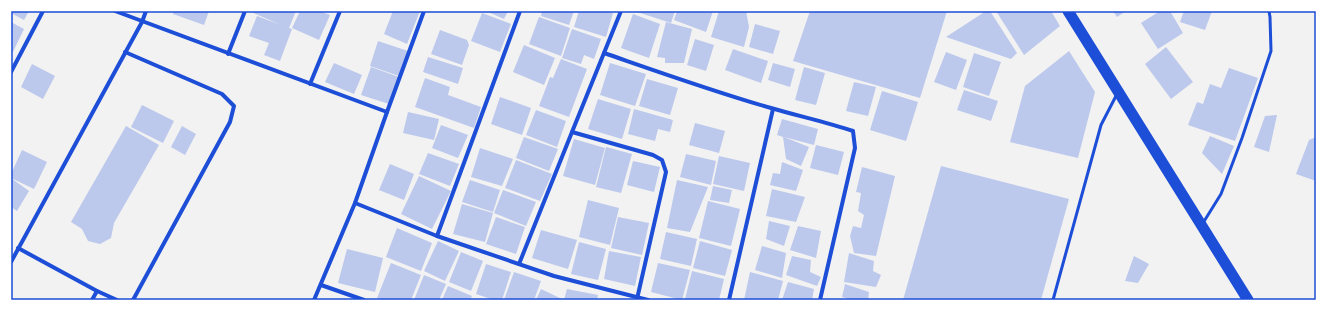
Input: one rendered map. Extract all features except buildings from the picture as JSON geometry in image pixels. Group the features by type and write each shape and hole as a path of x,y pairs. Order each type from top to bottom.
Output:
{"highway":[{"path":"1068,11 1248,300"}],"street":[{"path":"11,72 43,11"},
{"path":"115,11 386,112"},
{"path":"11,262 142,22 146,11"},
{"path":"228,54 245,11"},
{"path":"310,84 340,11"},
{"path":"314,300 355,203 386,112 424,11"},
{"path":"437,236 520,11"},
{"path":"519,264 622,11"},
{"path":"125,52 222,94 234,106 230,122 133,300"},
{"path":"604,53 773,109 830,123 853,131 855,148 820,300"},
{"path":"729,300 773,109"},
{"path":"572,132 653,154 662,160 666,172 637,299"},
{"path":"355,203 437,236 554,276 637,299 648,300"},
{"path":"18,248 97,291 117,300"},
{"path":"320,285 364,300"},
{"path":"92,300 97,291"}],"lane":[{"path":"1202,226 1221,194 1242,138 1271,51 1269,11"},
{"path":"1052,300 1101,125 1118,92"}]}
